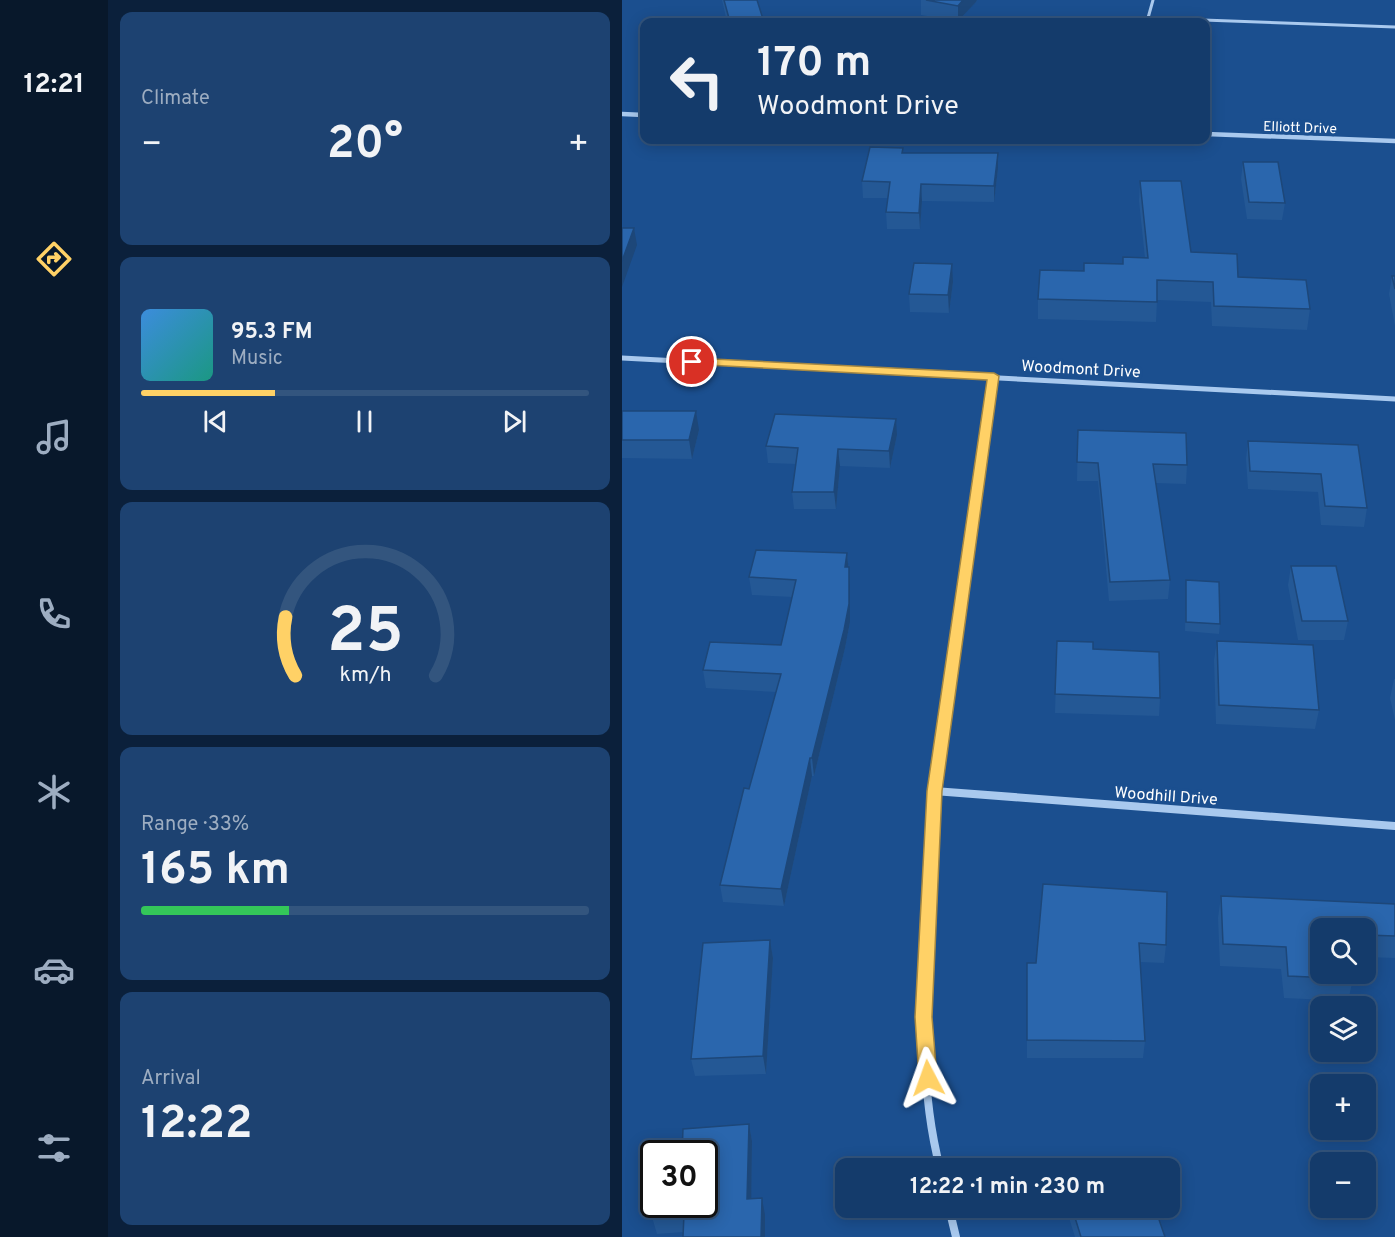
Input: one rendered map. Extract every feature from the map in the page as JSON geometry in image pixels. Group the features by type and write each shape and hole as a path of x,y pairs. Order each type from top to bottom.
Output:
{"street":[{"path":"622,114 640,115"},
{"name":"Elliott Drive","path":"1210,134 1394,141"},
{"name":"Woodmont Drive","path":"622,358 1394,399"},
{"path":"937,1158 933,1141 923,1017 934,791 994,376"},
{"name":"Woodhill Drive","path":"934,791 1394,826"},
{"path":"951,1218 956,1237"}],"lane":[{"path":"1148,18 1153,0"},
{"path":"1210,20 1394,27"}],"building":[{"path":"724,0 757,0 763,18 729,18"},
{"path":"926,0 963,0 958,6"},
{"path":"870,147 903,148 902,153 998,153 994,186 921,184 919,213 886,212 890,182 862,181"},
{"path":"1243,162 1278,162 1285,203 1249,202"},
{"path":"1140,181 1181,181 1191,252 1237,254 1238,277 1306,280 1310,309 1214,306 1213,282 1157,280 1157,302 1038,299 1040,270 1084,271 1084,263 1123,264 1123,257 1148,258"},
{"path":"622,228 634,228 622,261"},
{"path":"914,263 952,264 948,295 909,294"},
{"path":"622,411 696,411 689,440 622,440"},
{"path":"775,414 896,419 889,451 838,449 834,492 792,492 798,448 766,446"},
{"path":"1078,430 1186,433 1187,465 1153,464 1170,580 1110,582 1098,463 1077,462"},
{"path":"1248,441 1358,445 1367,508 1325,506 1321,474 1250,471"},
{"path":"756,550 847,553 845,567 849,567 849,604 844,630 812,758 810,758 781,889 720,885 744,788 749,789 781,674 703,670 710,642 781,645 796,580 749,577"},
{"path":"1291,566 1336,566 1348,621 1302,621"},
{"path":"1186,580 1219,582 1220,624 1186,622"},
{"path":"1057,641 1093,642 1093,649 1159,652 1160,698 1055,694"},
{"path":"1217,641 1313,645 1319,710 1219,705"},
{"path":"1043,884 1167,892 1166,945 1139,943 1145,1041 1027,1040 1027,963 1036,963"},
{"path":"1221,896 1395,904 1395,936 1376,935 1376,918 1310,918 1310,977 1288,976 1286,947 1223,944"},
{"path":"770,940 763,1056 691,1059 703,943"},
{"path":"749,1124 747,1199 762,1198 761,1237 683,1237 684,1218 718,1218 718,1140 683,1140 683,1129"},
{"path":"1075,1218 1158,1218 1165,1237 1081,1237"}],"route":[{"path":"692,362 994,376 934,791 923,1017 928,1078"}]}
